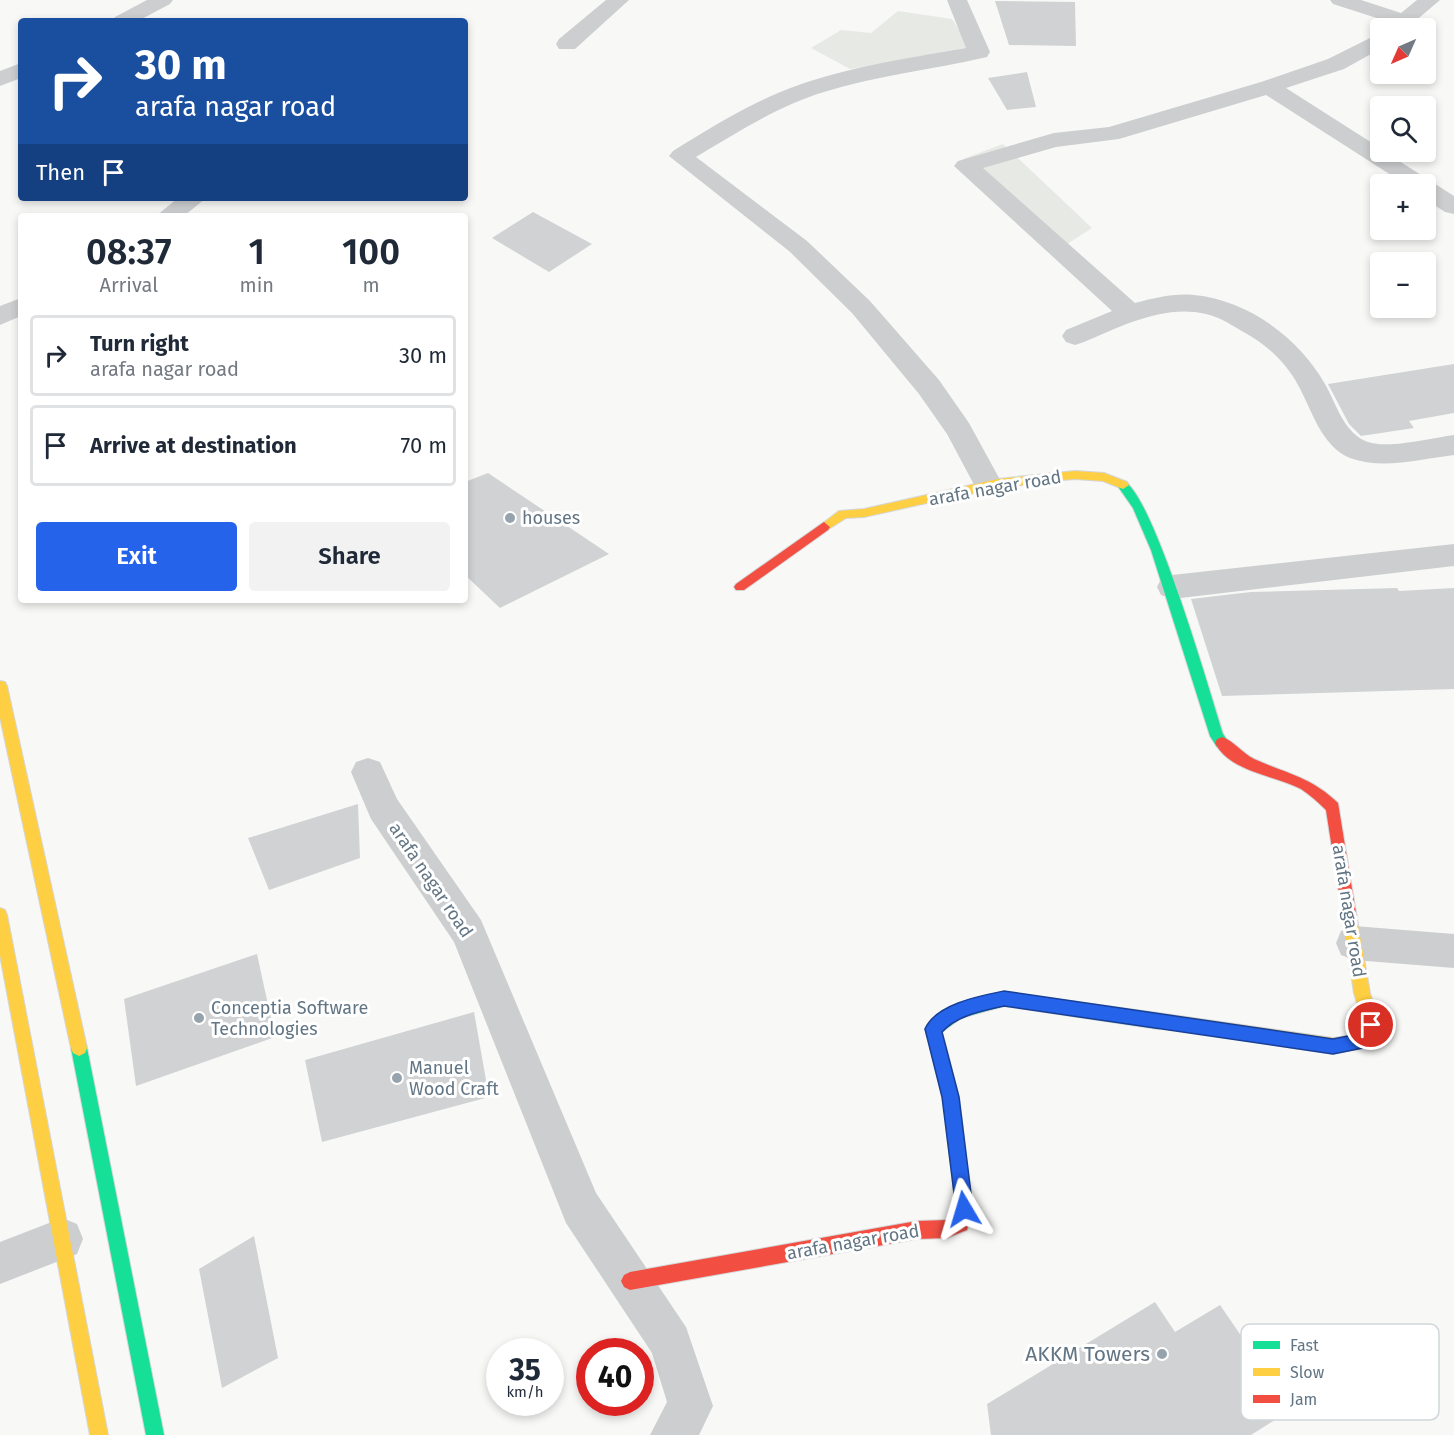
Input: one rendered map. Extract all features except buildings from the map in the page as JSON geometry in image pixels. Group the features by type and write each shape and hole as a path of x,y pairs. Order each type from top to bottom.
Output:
{"street":[{"path":"128,18 163,0"},
{"path":"957,0 979,52 830,84 777,102 681,156 798,246 861,306 929,387 959,430 988,487"},
{"path":"1340,0 1384,18"},
{"path":"1409,18 1430,0"},
{"path":"567,44 609,2"},
{"path":"1129,312 966,166 1054,140 1111,134 1269,87 1346,59 1370,45"},
{"path":"0,79 18,71"},
{"path":"1269,87 1404,174"},
{"path":"1436,195 1454,207"},
{"path":"172,213 190,201"},
{"path":"1074,336 1129,312 1186,303 1209,306 1260,330 1286,349 1312,384 1320,404 1339,434 1359,451 1391,453 1454,445"},
{"path":"0,316 18,307"},
{"name":"arafa nagar road","path":"630,1281 917,1230 947,1229 961,1224 964,1209 951,1097 933,1029 943,1018 980,1004 1004,999 1333,1046 1358,1042 1371,1025 1354,943 1333,807 1326,794 1305,781 1244,761 1226,751 1214,726 1183,632 1172,587 1140,513 1127,490 1115,478 1068,474 988,487 864,513 843,514 741,586"},
{"path":"1172,587 1454,555"},
{"path":"0,686 81,1055 155,1435"},
{"name":"arafa nagar road","path":"368,772 383,808 468,932 581,1208 671,1342 691,1406 673,1435"},
{"path":"0,915 3,953 62,1239 99,1435"},
{"path":"1354,943 1454,951"},
{"path":"0,1263 62,1239"}],"shaded area":[{"path":"898,11 952,19 970,47 850,69 811,48 841,30 871,33"},
{"path":"1003,144 1092,228 1058,250 963,159"}],"traffic: fast":[{"path":"1123,485 1138,506 1157,550 1217,736 1222,743"},
{"path":"938,1047 933,1029 957,1012 1004,999 1158,1021"},
{"path":"79,1048 155,1435"}],"traffic: slow":[{"path":"824,527 843,514 864,513 958,492 1039,478 1075,475 1104,477 1123,485"},
{"path":"0,686 79,1048"},
{"path":"0,915 99,1435"},
{"path":"1158,1021 1333,1046 1358,1042 1371,1025 1362,993 1350,919"}],"traffic: jam":[{"path":"740,587 824,527"},
{"path":"1222,743 1247,762 1306,785 1320,794 1333,807 1350,919"},
{"path":"630,1281 917,1230 947,1229 961,1224 964,1209 951,1097 938,1047"}],"place":[{"name":"houses","path":"510,518"},
{"name":"Conceptia Software Technologies","path":"199,1018"},
{"name":"Manuel Wood Craft","path":"397,1078"},
{"name":"AKKM Towers","path":"1162,1354"}],"route":[{"path":"964,1209 951,1097 933,1029 943,1018 980,1004 1004,999 1333,1046 1358,1042 1371,1025"}]}
